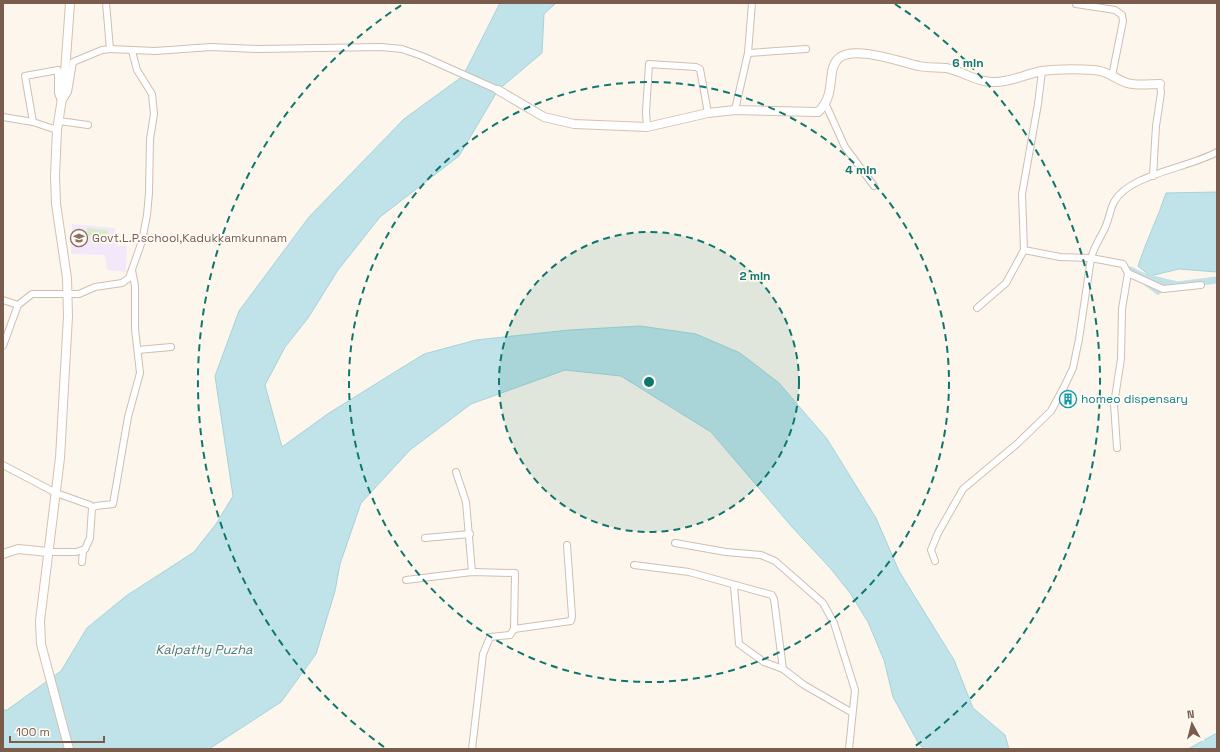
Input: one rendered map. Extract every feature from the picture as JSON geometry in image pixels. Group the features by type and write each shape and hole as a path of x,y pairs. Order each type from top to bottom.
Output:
{"street":[{"path":"69,749 41,644 40,621 56,493 67,331 67,278 56,204 55,176 57,130 64,86 70,3"},
{"path":"106,3 110,49"},
{"path":"735,110 748,53 752,3"},
{"path":"1076,4 1115,10 1122,15 1123,21 1112,76"},
{"path":"61,102 68,92 73,62 102,50 155,51 211,47 258,50 381,47 402,49 498,90 544,117 574,124 647,127 708,113 735,110 818,112 826,104 830,92 833,67 840,57 851,53 871,54 921,66 946,68 983,82 1008,80 1042,71 1094,70 1112,76 1128,84 1160,84 1161,93 1156,126 1153,176"},
{"path":"748,53 806,49"},
{"path":"3,346 18,304 32,294 79,294 95,287 122,283 129,278 142,241 146,215 149,194 150,139 154,114 152,94 137,70 132,51"},
{"path":"647,127 646,112 649,64 696,67 700,69 708,113"},
{"path":"33,122 25,76 58,70 58,93 61,102"},
{"path":"977,308 1006,283 1024,250 1022,194 1038,104 1042,71"},
{"path":"826,104 845,147 874,186"},
{"path":"3,117 33,122 57,130"},
{"path":"59,121 88,125"},
{"path":"935,561 932,550 938,533 964,489 1018,443 1051,411 1064,387 1073,368 1079,339 1091,258 1095,245 1105,227 1114,201 1126,188 1138,181 1204,160 1217,152"},
{"path":"1024,250 1060,257 1091,258 1123,264 1128,273 1163,289 1201,285"},
{"path":"82,562 83,551 90,538 92,508 113,504 128,417 140,373 135,329 135,286 132,269"},
{"path":"1117,448 1114,404 1121,359 1122,309 1128,273"},
{"path":"3,300 18,304"},
{"path":"138,350 171,347"},
{"path":"3,465 56,493 90,505"},
{"path":"456,472 466,502 470,534 472,572"},
{"path":"424,538 470,534"},
{"path":"675,543 726,552 761,555 775,561 823,603 834,623 855,690 851,712 849,749"},
{"path":"514,629 571,621 572,616 567,545"},
{"path":"3,554 18,549 48,552 76,552 85,549"},
{"path":"634,564 689,572 734,586 772,595 774,599 783,669"},
{"path":"406,580 472,572 515,573 514,629 510,635 490,637 483,654 472,749"},
{"path":"734,586 739,644 764,662 783,669 804,685 851,712"}],"shaded area":[{"path":"72,224 115,228 117,246 127,246 126,272 107,270 105,255 71,254"}],"green space":[{"path":"87,228 108,230 109,235 87,236"}],"water":[{"name":"Kalpathy Puzha","path":"500,3 556,3 544,14 542,53 498,90 459,156 380,217 338,270 308,318 285,347 265,385 282,447 329,413 424,354 476,340 569,330 640,326 696,334 740,353 779,383 827,439 876,518 899,571 954,660 973,708 1005,735 1009,749 924,749 919,744 893,697 884,660 868,622 850,593 831,569 792,527 711,432 621,376 565,370 471,404 410,450 361,503 340,564 335,591 316,654 281,702 209,749 3,749 3,710 7,710 61,671 87,628 126,596 194,552 216,524 233,496 215,376 239,311 309,217 404,119 463,76"},
{"path":"1217,192 1217,272 1179,269 1150,276 1138,266 1166,193"},
{"path":"1217,733 1217,749 1188,749"}],"waterway":[{"path":"1138,276 1130,270 1144,277 1177,285 1217,280"},
{"path":"1146,282 1158,291"}],"place":[{"name":"Govt.L.P.school,Kadukkamkunnam","path":"79,238"},
{"name":"homeo dispensary","path":"1068,399"}]}
